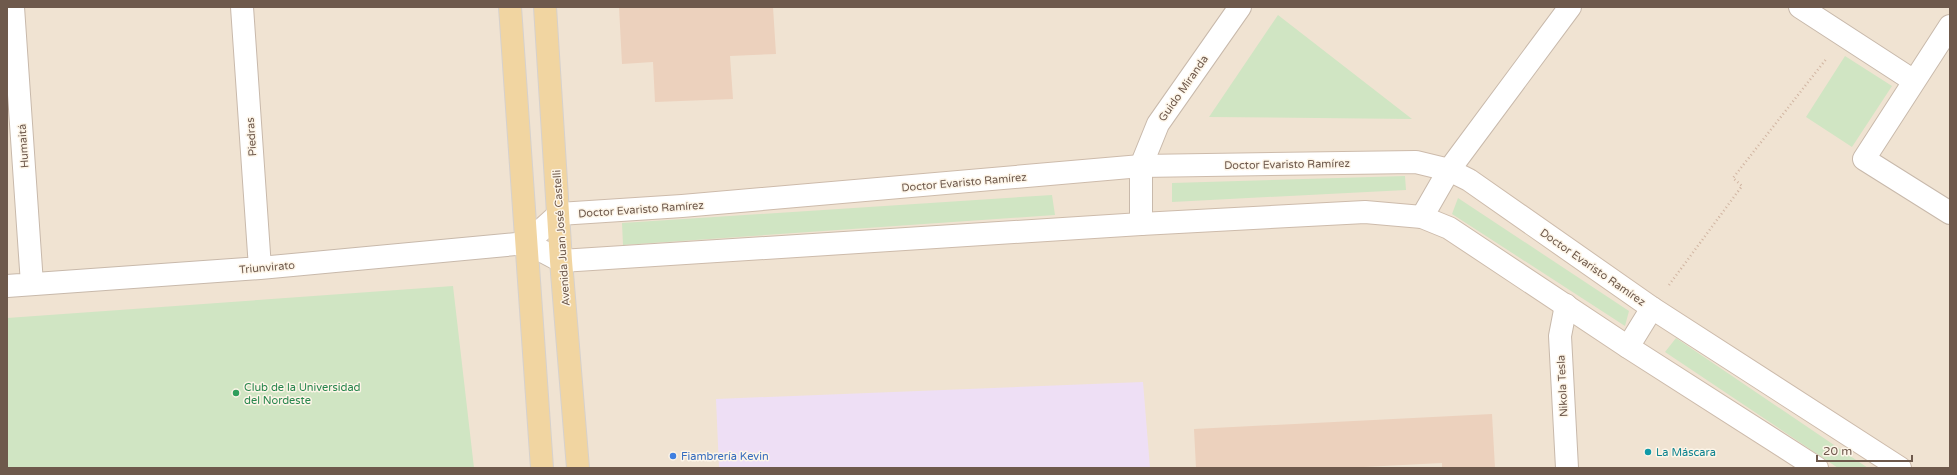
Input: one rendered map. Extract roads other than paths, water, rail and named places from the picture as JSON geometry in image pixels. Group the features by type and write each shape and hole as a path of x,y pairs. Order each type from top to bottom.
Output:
{"main road":[{"name":"Humaitá","path":"13,7 32,284"},
{"name":"Piedras","path":"242,7 260,268"},
{"path":"510,7 542,468"},
{"name":"Avenida Juan José Castelli","path":"545,7 561,261 578,468"},
{"name":"Guido Miranda","path":"1141,224 1141,166 1158,124 1240,7"},
{"path":"1422,217 1449,170 1570,7"},
{"path":"1800,7 1914,81"},
{"path":"1950,26 1864,159 1950,213"},
{"name":"Doctor Evaristo Ramírez","path":"559,214 682,206 1141,166 1416,162 1449,170 1469,180 1652,308 1900,468"},
{"path":"527,243 561,261 1141,224 1365,212 1422,217 1449,228 1628,347 1817,468"},
{"path":"527,243 559,214"},
{"name":"Triunvirato","path":"7,286 260,268 527,243"},
{"name":"Nikola Tesla","path":"1566,305 1560,336 1567,468"},
{"path":"1628,347 1652,308"}],"place":[{"name":"Club de la Universidad del Nordeste","path":"236,393"},
{"name":"La Máscara","path":"1648,452"},
{"name":"Fiambrería Kevin","path":"673,456"}]}
